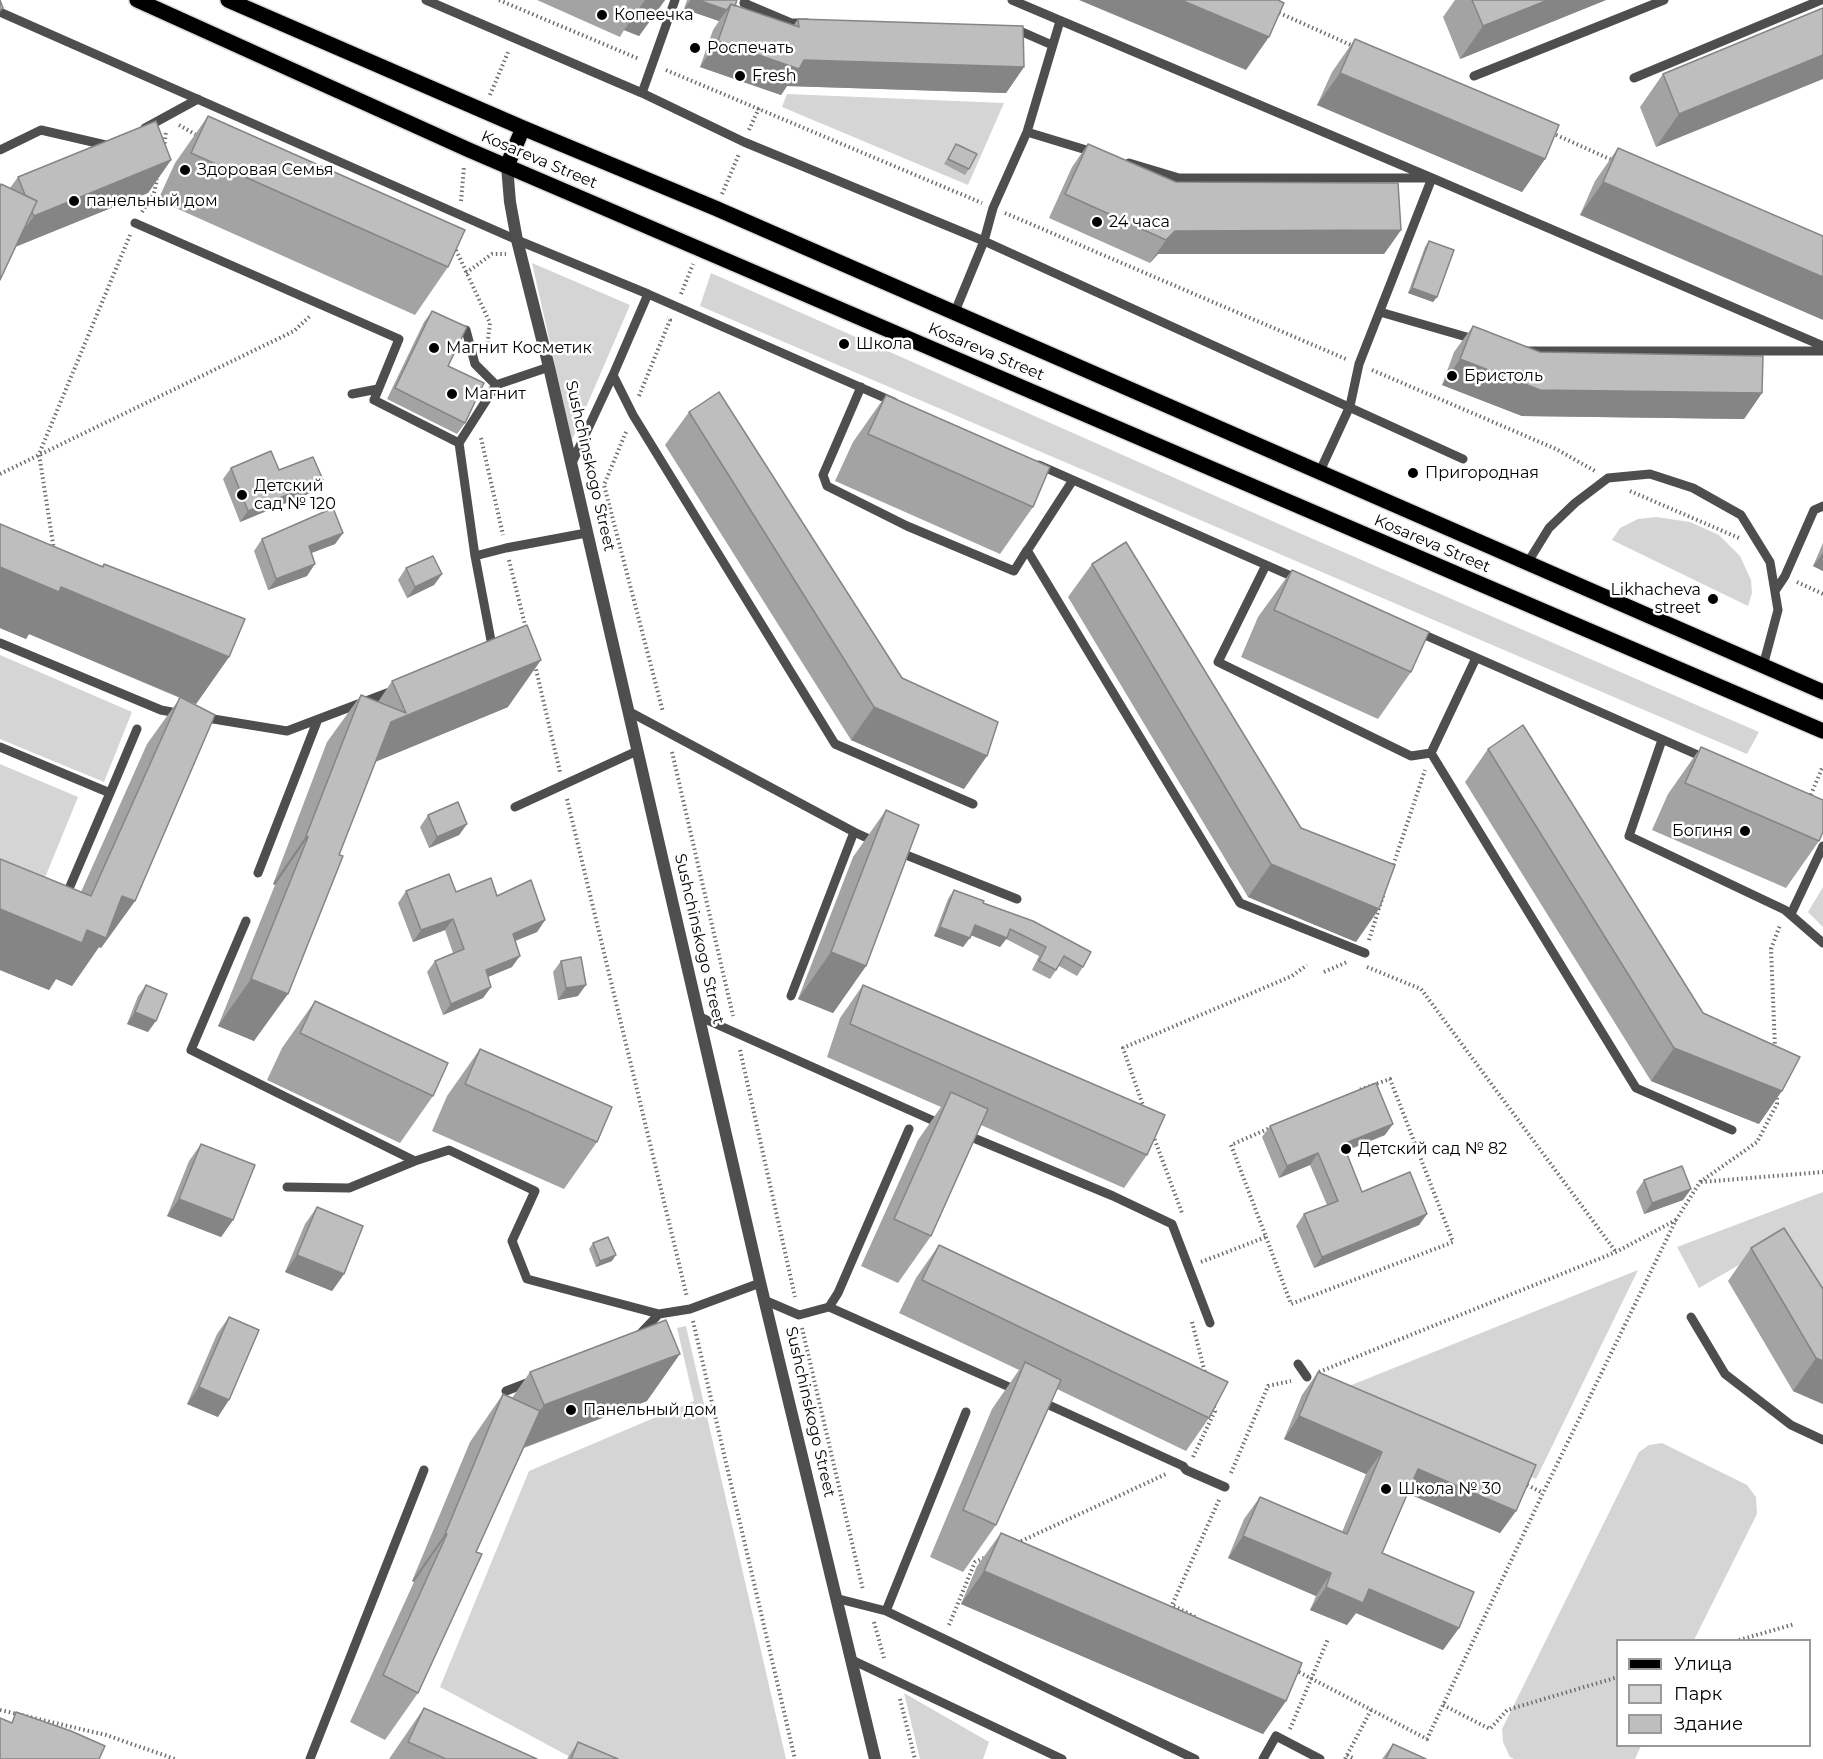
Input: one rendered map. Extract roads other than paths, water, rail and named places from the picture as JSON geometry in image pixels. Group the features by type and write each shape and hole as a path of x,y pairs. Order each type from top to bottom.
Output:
{"main road":[{"name":"Kosareva Street","path":"137,0 507,166 1823,731"},
{"name":"Kosareva Street","path":"228,0 523,128 715,208 1823,692"},
{"name":"Sushchinskogo Street","path":"507,166 523,128"}],"street":[{"name":"Sushchinskogo Street","path":"507,166 510,202 520,253 549,368 764,1300 876,1759"}],"lane":[{"path":"426,0 642,93 744,142 984,241 1463,459"},
{"path":"642,93 675,0"},
{"path":"745,0 744,3 791,23 814,24"},
{"path":"1012,0 1823,346"},
{"path":"1474,76 1664,0"},
{"path":"1634,78 1821,0"},
{"path":"0,12 517,240 648,294 903,406"},
{"path":"954,314 984,241 993,208 1027,132 1060,21"},
{"path":"997,30 1020,31 1052,45"},
{"path":"140,131 198,99"},
{"path":"0,150 40,130 113,147"},
{"path":"1027,132 1103,155"},
{"path":"92,155 122,142"},
{"path":"1114,158 1179,178 1432,178"},
{"path":"1320,471 1350,406 1359,364 1432,178"},
{"path":"135,223 399,339 374,400 459,443"},
{"path":"571,465 648,294"},
{"path":"1380,312 1482,341"},
{"path":"466,330 475,364 496,385"},
{"path":"1515,351 1823,351"},
{"path":"483,656 494,651 475,556 459,443 496,385 549,368"},
{"path":"613,375 633,415 835,744 973,804"},
{"path":"861,387 823,475 827,486 907,526 1014,571 1073,480"},
{"path":"352,394 378,388"},
{"path":"1029,461 1308,584"},
{"path":"1528,562 1549,528 1575,503 1608,478 1650,474 1693,488 1741,515 1770,562 1778,610 1763,666"},
{"path":"1775,591 1785,576 1814,510 1823,507"},
{"path":"475,556 586,533"},
{"path":"1028,550 1239,903 1365,952"},
{"path":"1266,565 1218,662 1411,756 1431,753"},
{"path":"1413,630 1714,763"},
{"path":"0,643 161,710 287,731 406,685"},
{"path":"1431,753 1476,658"},
{"path":"628,711 854,832 914,859 1017,899"},
{"path":"258,873 318,719"},
{"path":"63,902 137,729"},
{"path":"1662,740 1629,836 1788,912 1823,943"},
{"path":"0,747 110,792"},
{"path":"515,807 637,751"},
{"path":"1431,753 1636,1088 1732,1130"},
{"path":"791,996 854,832"},
{"path":"1788,912 1823,846"},
{"path":"246,921 191,1050 415,1161"},
{"path":"698,1016 908,1110 1113,1196 1172,1224 1210,1323"},
{"path":"830,1307 909,1129"},
{"path":"287,1187 350,1188 415,1161 449,1150 535,1191 512,1241 527,1279 659,1314 690,1309 760,1283"},
{"path":"764,1300 799,1315 830,1307 1225,1487"},
{"path":"633,1341 659,1314"},
{"path":"1691,1317 1725,1374 1791,1425 1823,1440"},
{"path":"1298,1364 1307,1377"},
{"path":"506,1391 538,1379"},
{"path":"886,1611 966,1413"},
{"path":"310,1759 424,1470"},
{"path":"835,1598 886,1611 1195,1759"},
{"path":"852,1660 1062,1759"},
{"path":"1263,1759 1276,1736 1320,1759"}],"place":[{"name":"Копеечка","path":"602,15"},
{"name":"Роспечать","path":"695,48"},
{"name":"Fresh","path":"740,76"},
{"name":"Здоровая Семья","path":"185,170"},
{"name":"панельный дом","path":"74,201"},
{"name":"24 часа","path":"1097,222"},
{"name":"Школа","path":"844,344"},
{"name":"Магнит Косметик","path":"434,348"},
{"name":"Бристоль","path":"1452,376"},
{"name":"Магнит","path":"452,394"},
{"name":"Пригородная","path":"1413,473"},
{"name":"Детский сад № 120","path":"242,495"},
{"name":"Likhacheva street","path":"1713,599"},
{"name":"Богиня","path":"1745,831"},
{"name":"Детский сад № 82","path":"1346,1149"},
{"name":"Панельный дом","path":"571,1410"},
{"name":"Школа № 30","path":"1386,1489"}]}
